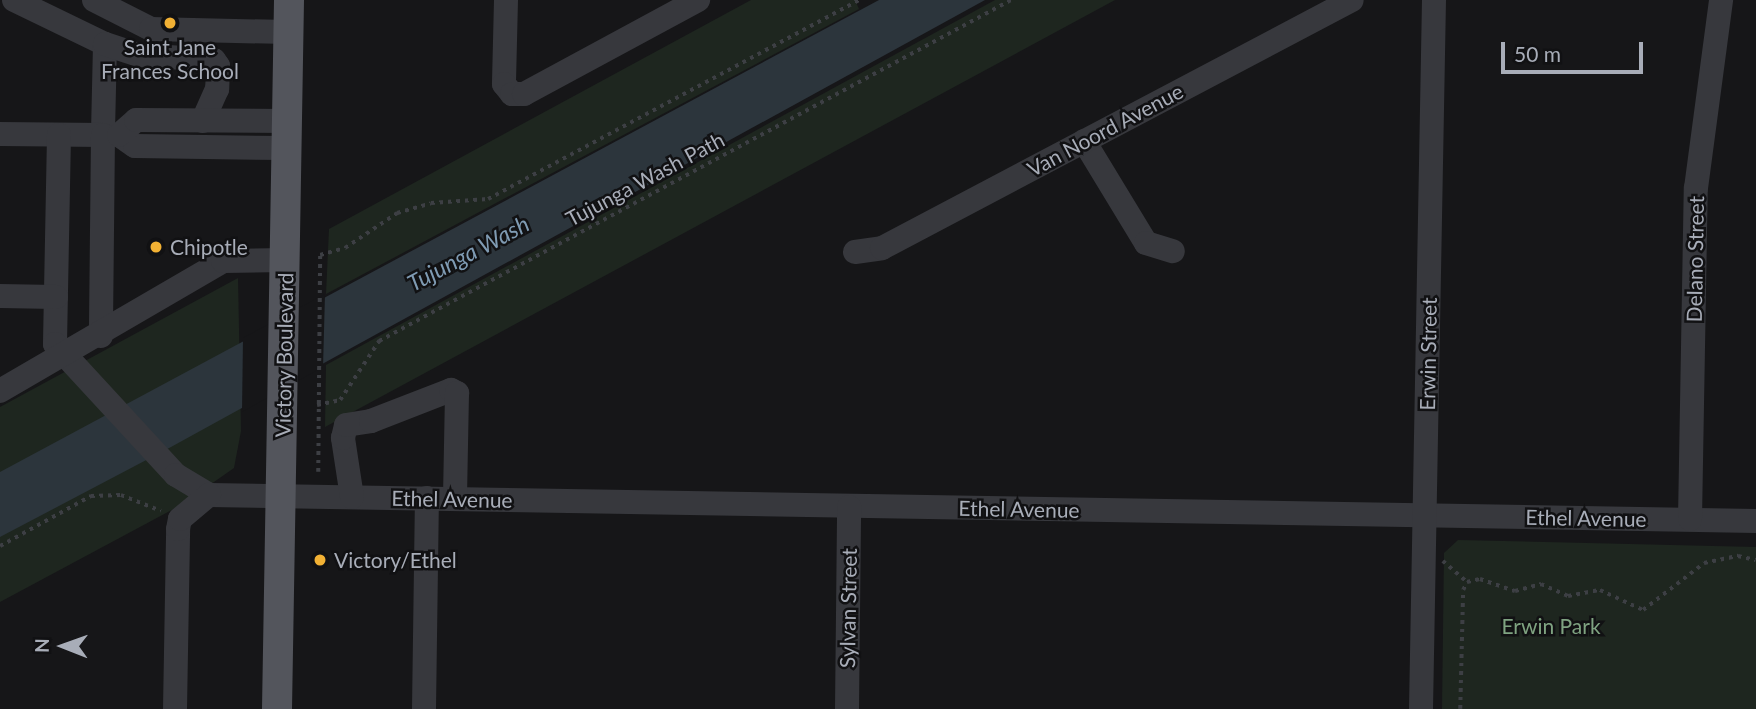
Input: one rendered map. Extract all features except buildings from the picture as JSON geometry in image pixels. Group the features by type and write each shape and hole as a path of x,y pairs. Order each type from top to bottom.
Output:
{"main road":[{"name":"Victory Boulevard","path":"277,709 289,0"}],"street":[{"path":"15,0 105,44 138,55 214,60 218,66 218,89 203,121"},
{"path":"94,0 151,29 288,32"},
{"path":"506,0 504,84 512,94 524,94 698,0"},
{"name":"Van Noord Avenue","path":"855,252 882,248 1352,0"},
{"name":"Erwin Street","path":"1421,709 1434,0"},
{"name":"Delano Street","path":"1690,519 1696,188 1721,0"},
{"path":"101,336 111,135 105,44"},
{"path":"111,135 136,120 203,121 287,134"},
{"path":"0,134 111,135 135,146 287,134"},
{"path":"59,135 55,344 166,465 187,485 209,495 179,524 175,709"},
{"path":"1084,141 1146,243 1173,251"},
{"path":"0,391 101,336 223,261 285,274"},
{"path":"0,296 56,297"},
{"path":"352,497 343,438 346,425 371,421 451,390 457,393 455,499"},
{"name":"Ethel Avenue","path":"209,495 1756,521"},
{"path":"424,709 427,498"},
{"name":"Sylvan Street","path":"847,709 849,507"}],"path":[{"path":"318,472 320,255 345,247 397,213 431,203 488,199 859,0"},
{"name":"Tujunga Wash Path","path":"317,405 340,400 365,355 379,341 1011,0"},
{"path":"0,546 91,496 106,494 179,524"},
{"path":"1467,582 1480,579 1515,591 1541,584 1568,596 1600,590 1643,610 1704,563 1738,556 1756,560"},
{"path":"1441,560 1467,582"},
{"path":"1461,709 1463,590 1467,582"}],"green space":[{"path":"751,0 855,0 859,9 326,294 329,229"},
{"path":"995,0 1115,0 325,427 326,365"},
{"path":"238,278 241,431 234,468 181,505 0,602 0,407"},
{"name":"Erwin Park","path":"1458,540 1756,547 1756,709 1442,709 1444,553"}],"water":[{"name":"Tujunga Wash","path":"879,0 985,0 171,447 0,537 0,472"}],"pier":[{"path":"325,294 323,367 242,412 243,338"}],"place":[{"name":"Saint Jane Frances School","path":"170,23"},
{"name":"Chipotle","path":"156,247"},
{"name":"Victory/Ethel","path":"320,560"}]}
